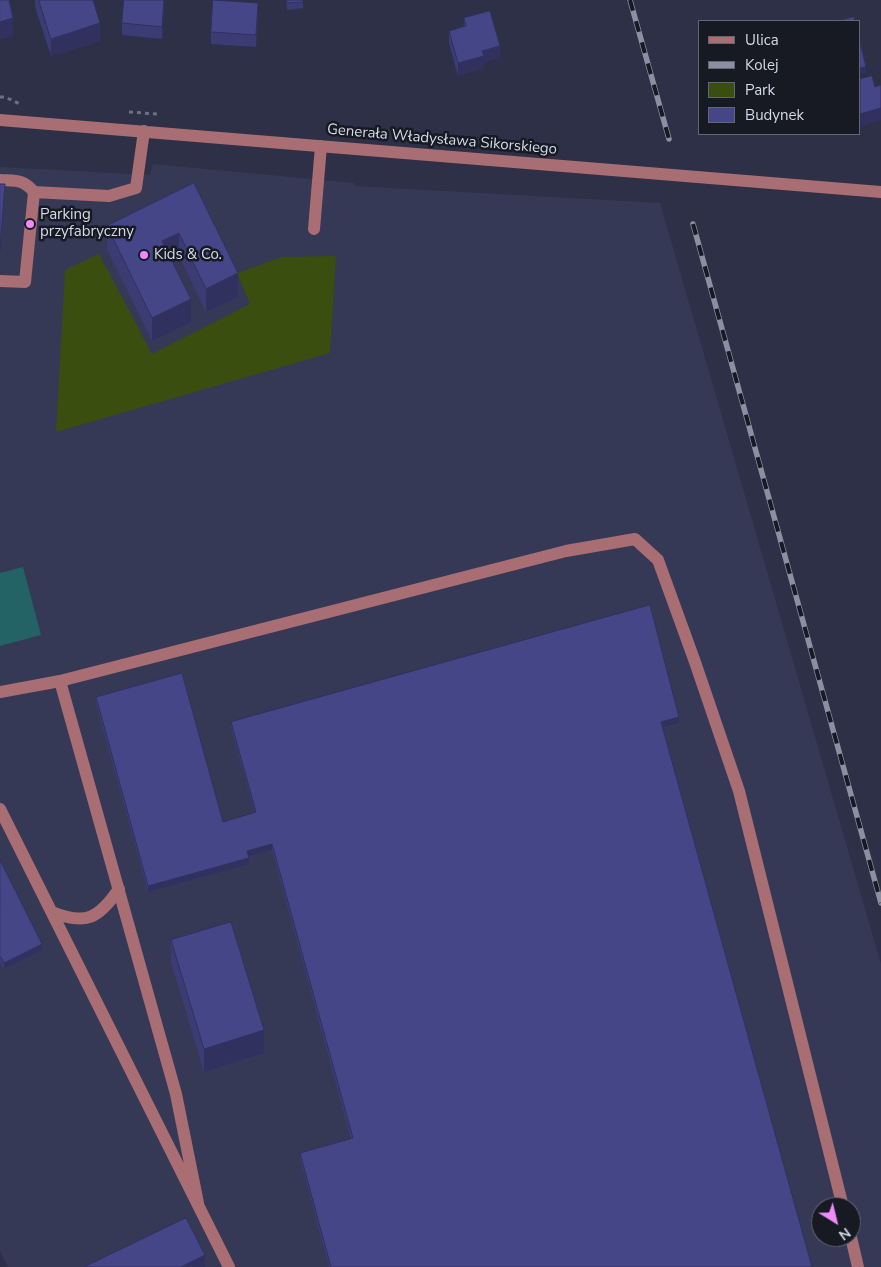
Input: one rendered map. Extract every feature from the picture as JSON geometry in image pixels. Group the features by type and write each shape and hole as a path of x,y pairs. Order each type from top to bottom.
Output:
{"street":[{"name":"Generała Władysława Sikorskiego","path":"0,120 881,192"},
{"path":"34,192 109,196 136,188 144,131"},
{"path":"314,229 321,146"},
{"path":"0,180 22,181 30,186 34,192 24,282 0,281"},
{"path":"0,692 60,682 566,551 635,539 658,560 739,791 840,1197"},
{"path":"60,682 176,1094 198,1203"},
{"path":"0,810 229,1267"},
{"path":"52,912 71,918 88,918 102,910 119,889"},
{"path":"853,1247 858,1267"}],"shaded area":[{"path":"153,164 354,183 355,186 660,203 881,964 881,1267 8,1267 0,1251 0,167 150,175"},
{"path":"23,567 41,635 0,646 0,573"}],"green space":[{"path":"99,254 152,354 250,304 237,273 282,257 336,256 330,353 56,432 65,270"}],"building":[{"path":"0,0 9,0 13,18 0,22"},
{"path":"39,0 93,0 100,23 51,39"},
{"path":"124,0 164,0 162,27 122,23"},
{"path":"213,0 258,3 256,35 211,32"},
{"path":"287,0 303,0 303,2 287,3"},
{"path":"490,11 500,46 482,51 484,56 458,63 449,31 466,26 464,18"},
{"path":"854,17 855,20 842,20"},
{"path":"861,46 866,67 861,68"},
{"path":"872,76 875,87 881,85 881,108 861,114 861,79"},
{"path":"194,183 238,273 206,289 179,233 162,241 191,299 152,318 107,226"},
{"path":"0,184 5,184 0,250"},
{"path":"650,605 679,717 661,722 812,1267 331,1267 300,1153 353,1138 272,844 247,851 249,858 148,886 96,697 182,673 223,822 256,812 231,722"},
{"path":"0,860 42,944 4,963 0,956"},
{"path":"231,922 264,1030 204,1049 171,940"},
{"path":"186,1218 205,1255 181,1267 84,1267"}],"railway":[{"path":"630,0 669,139"},
{"path":"693,224 881,903"}],"place":[{"name":"Parking przyfabryczny","path":"30,224"},
{"name":"Kids & Co.","path":"144,255"}]}
